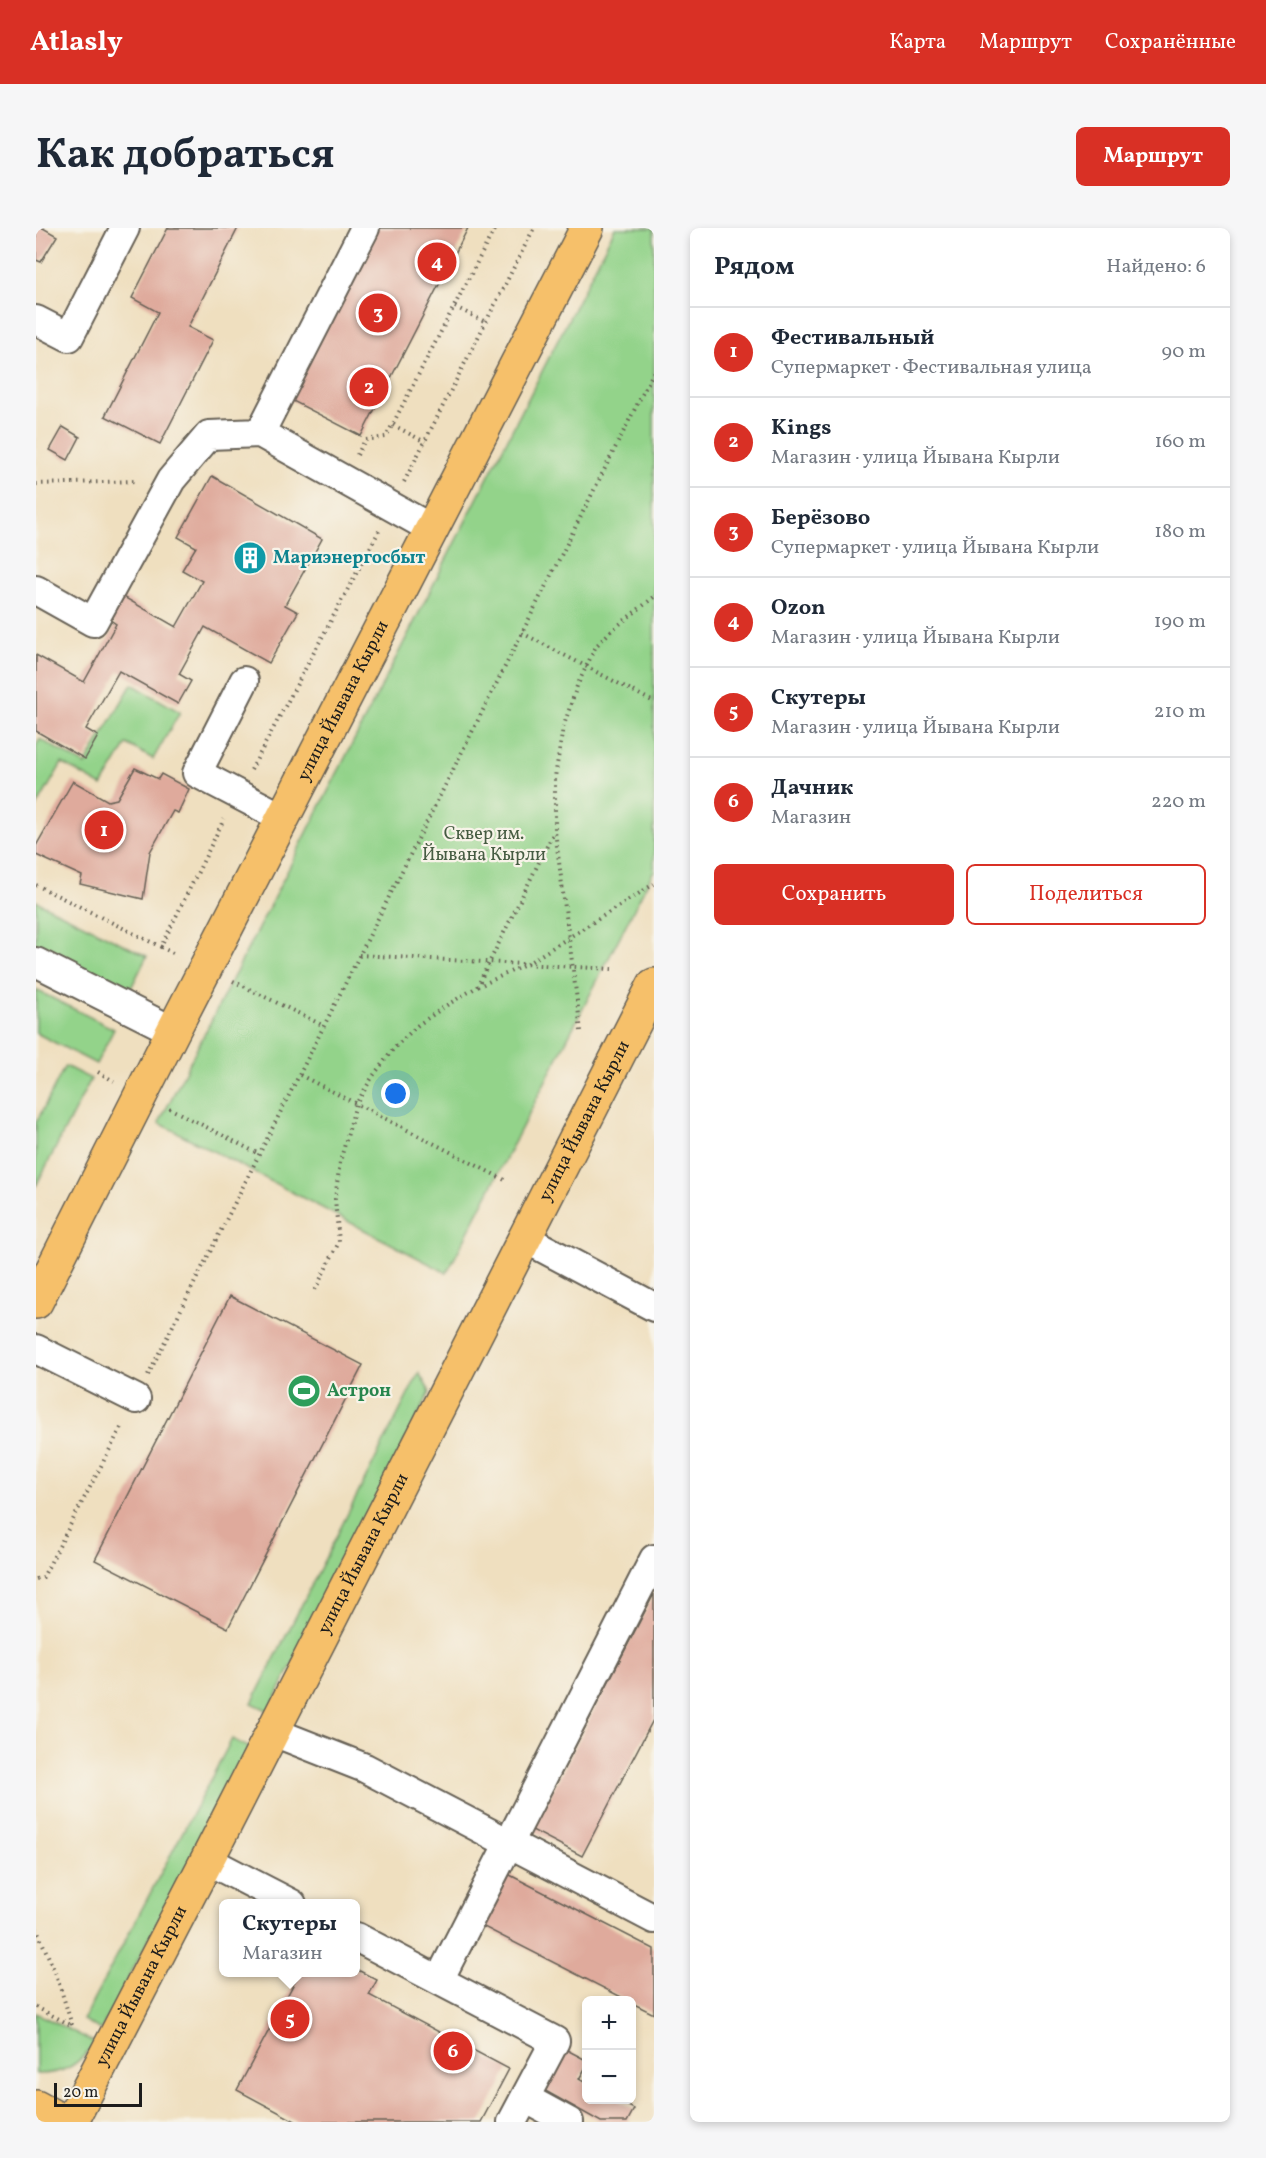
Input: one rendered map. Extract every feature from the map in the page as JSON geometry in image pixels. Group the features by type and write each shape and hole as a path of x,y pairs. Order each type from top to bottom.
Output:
{"main road":[{"name":"улица Йывана Кырли","path":"36,1302 173,1030 587,228"},
{"name":"улица Йывана Кырли","path":"70,2122 652,993"},
{"path":"36,2107 64,2122"}],"street":[{"path":"36,320 69,337 125,228"},
{"path":"260,433 365,228"},
{"path":"36,590 93,622 171,480 209,435 260,433 432,528"},
{"path":"244,681 197,773 283,818"},
{"path":"36,962 173,1030"},
{"path":"524,1238 654,1307"},
{"path":"36,1349 136,1400"},
{"path":"439,1980 654,1559"},
{"path":"272,1731 365,1768 654,1919"},
{"path":"207,1860 282,1899"},
{"path":"360,1939 555,2041 518,2110 568,2122"}],"path":[{"path":"343,479 365,440 386,437 495,228"},
{"path":"160,947 238,794 392,506 534,228"},
{"path":"455,307 486,322"},
{"path":"36,1579 43,1577 136,1400 654,371"},
{"path":"393,425 425,442"},
{"path":"36,484 171,480"},
{"path":"581,1031 555,831 555,777 563,728 585,666 596,646 654,597"},
{"path":"522,633 654,702"},
{"path":"477,987 555,831"},
{"path":"315,1290 339,1242 335,1199 338,1171 356,1104 394,1048 418,1025 477,987 525,965 654,884"},
{"path":"36,885 324,1026"},
{"path":"359,955 612,969"},
{"path":"98,1072 259,1154"},
{"path":"299,1075 505,1180"},
{"path":"36,1928 56,1974 72,2025 36,2007"}],"green space":[{"name":"Сквер им. Йывана Кырли","path":"615,228 654,228 654,870 447,1273 159,1123"},
{"path":"132,684 180,712 153,759 127,744 102,786 62,763 36,808 36,746 40,739 85,765"},
{"path":"36,901 147,956 129,992 36,946"},
{"path":"36,990 114,1029 96,1064 36,1033"},
{"path":"65,1066 91,1079 36,1186 36,1123"},
{"path":"419,1373 430,1392 269,1711 252,1703"},
{"path":"232,1739 250,1748 101,2030 83,2020"},
{"path":"36,2013 96,2043 70,2067 46,2074 36,2074"}],"building":[{"path":"36,228 43,228 57,236 41,262 36,260"},
{"path":"168,228 238,228 188,327 213,340 160,444 105,416 158,312 132,298"},
{"path":"375,228 468,228 361,436 287,398"},
{"path":"63,427 80,437 68,460 50,450"},
{"path":"212,476 322,539 285,605 298,612 269,663 205,627 179,674 191,681 178,704 119,671 86,729 98,736 85,759 36,731 36,655 84,682 116,624 109,619 122,596 176,627 202,581 182,570 196,547 178,537"},
{"path":"135,768 158,779 161,774 189,789 178,813 173,811 150,852 143,899 80,884 82,876 36,855 36,846 73,781 108,801 117,799"},
{"path":"230,1296 363,1365 228,1628 95,1560"},
{"path":"654,1594 654,1718 582,1856 532,1830"},
{"path":"506,1873 654,1949 654,2014 636,2005 636,1996 619,1996 480,1925"},
{"path":"360,1971 377,1980 369,1995 509,2069 481,2122 297,2122 237,2090 297,1977 360,1977"},
{"path":"565,2049 582,2058 582,2074 579,2079 582,2081 582,2104 625,2104 634,2109 627,2122 601,2122 542,2089"}],"place":[{"name":"Ozon","path":"437,262"},
{"name":"Берёзово","path":"378,313"},
{"name":"Kings","path":"369,387"},
{"name":"Мариэнергосбыт","path":"250,558"},
{"name":"Фестивальный","path":"104,830"},
{"name":"Астрон","path":"304,1391"},
{"name":"Скутеры","path":"290,2019"},
{"name":"Дачник","path":"453,2051"}]}
